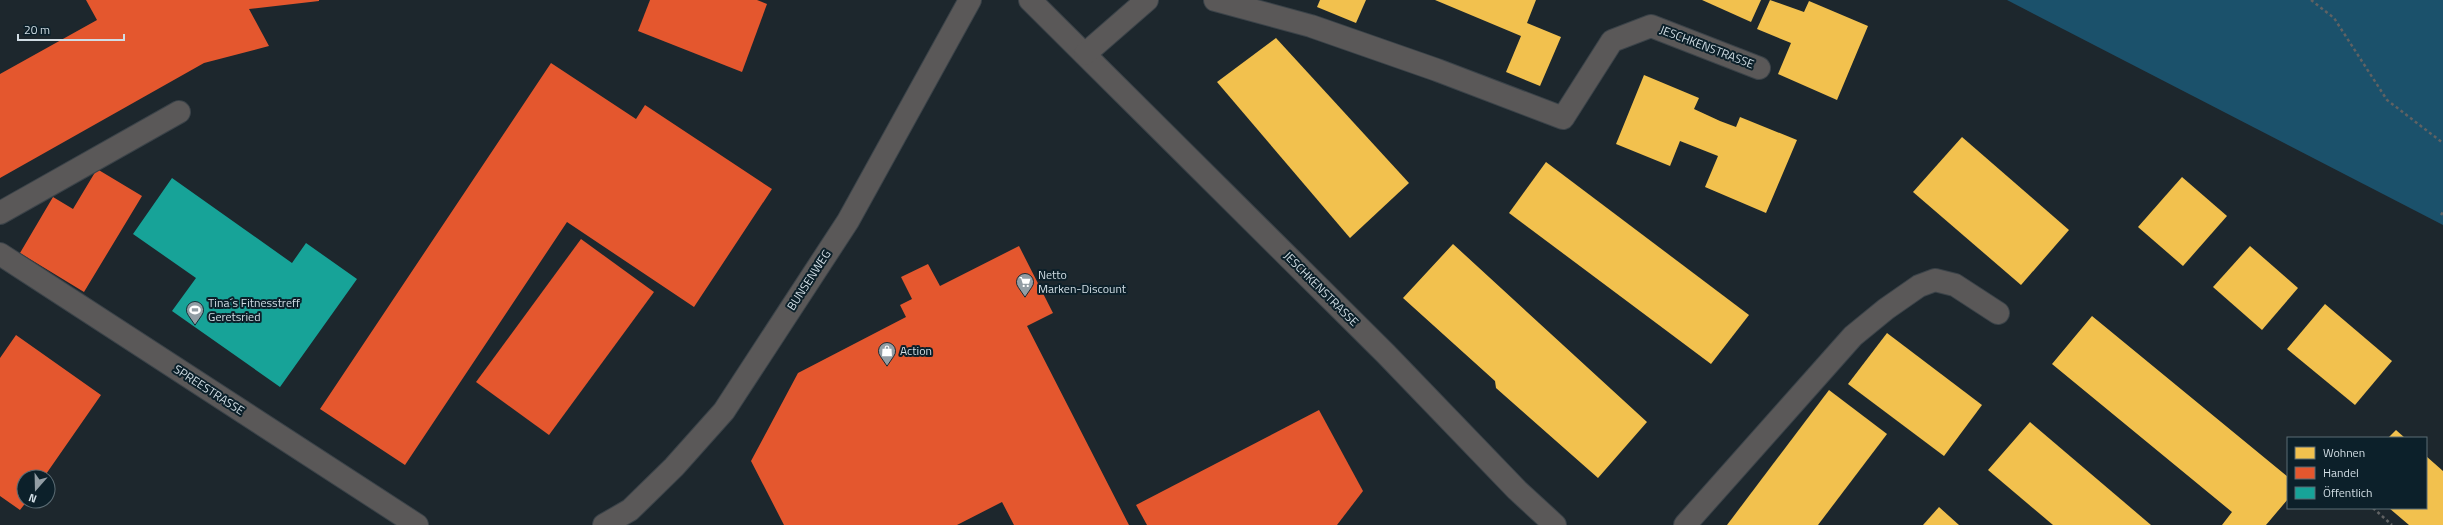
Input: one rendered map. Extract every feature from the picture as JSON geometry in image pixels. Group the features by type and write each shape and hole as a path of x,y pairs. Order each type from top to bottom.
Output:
{"street":[{"name":"BUNSENWEG","path":"604,525 630,510 674,467 724,411 848,220 970,0"},
{"name":"JESCHKENSTRASSE","path":"1030,0 1386,354 1517,490 1555,525"},
{"path":"1085,54 1147,0"},
{"name":"JESCHKENSTRASSE","path":"1215,0 1311,26 1437,70 1563,118 1612,41 1651,26 1759,68"},
{"path":"0,213 179,112"},
{"name":"SPREESTRASSE","path":"0,254 417,525"},
{"path":"1685,525 1853,336 1908,293 1935,280 1955,285 1998,313"}],"path":[{"path":"2311,0 2334,18 2387,100 2443,143"},
{"path":"2374,509 2392,525"}],"shaded area":[{"path":"2007,0 2443,0 2443,225"}],"building: Wohnen":[{"path":"1320,0 1366,0 1356,23 1317,7"},
{"path":"1435,0 1536,0 1527,23 1561,37 1540,86 1506,72 1521,36"},
{"path":"1702,0 1761,0 1751,22"},
{"path":"1770,0 1804,12 1809,1 1868,26 1837,100 1778,74 1791,43 1757,29"},
{"path":"1276,38 1409,183 1350,238 1217,82"},
{"path":"1644,75 1699,98 1694,109 1720,121 1736,127 1740,117 1797,140 1766,213 1705,187 1718,156 1680,141 1670,166 1616,144"},
{"path":"1962,137 2069,230 2021,285 1913,192"},
{"path":"1546,162 1749,315 1711,364 1509,213"},
{"path":"2182,177 2227,216 2183,266 2138,227"},
{"path":"1453,244 1647,422 1598,478 1496,388 1495,381 1403,298"},
{"path":"2250,246 2298,288 2262,330 2213,287"},
{"path":"2325,304 2392,361 2355,405 2287,349"},
{"path":"2092,316 2287,476 2287,500 2266,525 2222,525 2232,512 2052,364"},
{"path":"1887,333 1982,405 1944,456 1848,384"},
{"path":"1829,390 1887,434 1818,525 1727,525"},
{"path":"2030,422 2151,525 2053,525 1988,470"},
{"path":"2396,430 2404,437 2389,437"},
{"path":"2427,457 2443,471 2443,525 2409,525 2390,509 2427,509"},
{"path":"1939,507 1959,525 1923,525"}],"building: Handel":[{"path":"86,0 319,1 249,9 269,46 204,63 0,178 0,74 97,20"},
{"path":"650,0 757,0 767,4 742,72 638,31"},
{"path":"551,63 636,119 645,105 772,189 694,307 567,222 405,465 320,409"},
{"path":"97,169 142,196 84,292 20,253 53,197 73,209"},
{"path":"581,239 654,292 549,435 476,382"},
{"path":"1019,246 1053,313 1027,326 1129,525 1014,525 1002,502 957,525 784,525 751,461 798,373 906,317 900,305 912,299 901,277 928,264 940,286"},
{"path":"16,335 101,395 50,469 16,469 16,507 0,496 0,358"},
{"path":"1319,410 1363,491 1337,525 1147,525 1136,505"}],"building: Öffentlich":[{"path":"172,178 292,263 306,243 357,279 280,387 172,311 196,278 133,234"}],"place":[{"name":"Netto Marken-Discount","path":"1025,297"},
{"name":"Tina´s Fitnesstreff Geretsried","path":"195,325"},
{"name":"Action","path":"887,366"}]}
